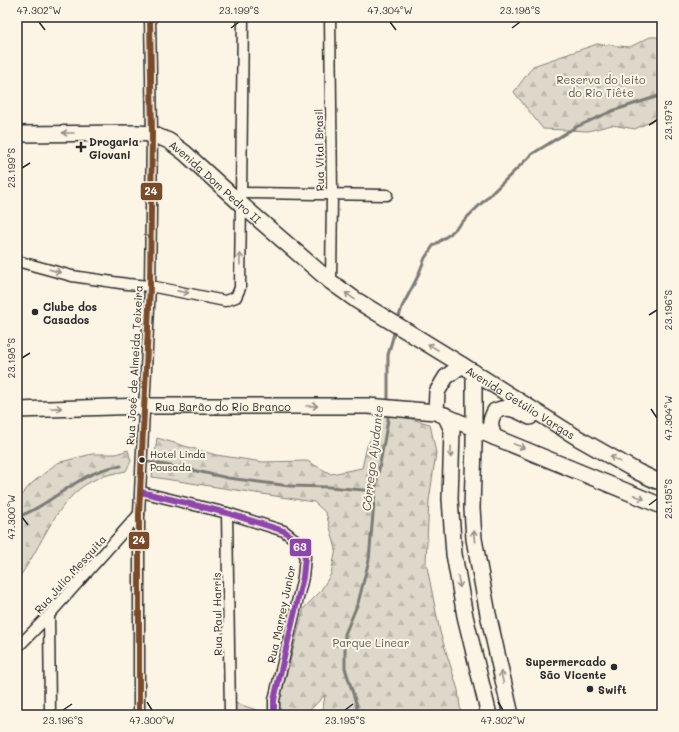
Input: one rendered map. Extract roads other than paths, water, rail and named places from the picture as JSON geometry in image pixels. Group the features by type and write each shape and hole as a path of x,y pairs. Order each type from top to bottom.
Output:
{"main road":[{"name":"Avenida Dom Pedro II","path":"17,134 137,133 152,134 169,141 242,199 331,282 356,300 383,316"},
{"name":"Avenida Getúlio Vargas","path":"383,316 578,438 638,472 662,482"},
{"path":"489,715 465,616 454,554 450,499 452,430 440,413 437,392 446,377 468,368 474,400 472,508 474,539 488,614 511,715"},
{"path":"440,413 454,416 461,413 474,400"},
{"name":"Rua Barão do Rio Branco","path":"17,410 144,406 368,406 381,408 401,408 440,413"},
{"path":"494,437 490,424 491,418 495,411 504,408 516,409 545,426 578,438"},
{"path":"440,413 494,437 662,506"}],"street":[{"name":"Rua José de Almeida Teixeira","path":"139,715 139,514 150,286 152,134 150,17"},
{"path":"17,261 72,276 150,286 225,300 236,297 240,288 243,17"},
{"name":"Rua Vital Brasil","path":"330,17 332,194 331,282"},
{"path":"242,199 332,194 387,195"},
{"name":"Rua Marrey Junior","path":"141,492 227,513 284,531 297,541 305,557 303,578 274,700 274,715"},
{"name":"Rua Paul Harris","path":"227,513 230,715"},
{"name":"Rua Julio Mesquita","path":"17,648 50,615 139,514"},
{"path":"50,615 50,715"}],"waterway":[{"name":"Córrego Ajudante","path":"398,320 402,307 417,278 425,258 433,246 450,234 532,154 574,128 612,111 662,95"},
{"name":"Córrego Ajudante","path":"388,403 388,355 395,330"},
{"name":"Córrego Ajudante","path":"356,715 357,706 345,668 345,634 358,603 369,560 375,491 388,413"},
{"path":"149,462 228,478 290,486 329,487 375,491"},
{"path":"17,517 43,504 80,480 107,469 121,466"}],"place":[{"name":"Drogaria Giovani","path":"81,147"},
{"name":"Clube dos Casados","path":"35,312"},
{"name":"Hotel Linda Pousada","path":"142,460"},
{"name":"Supermercado São Vicente","path":"614,667"},
{"name":"Swift","path":"590,689"}],"park label":[{"name":"Reserva do leito do Rio Tiête","path":"601,85"},
{"name":"Parque Linear","path":"371,642"}]}
